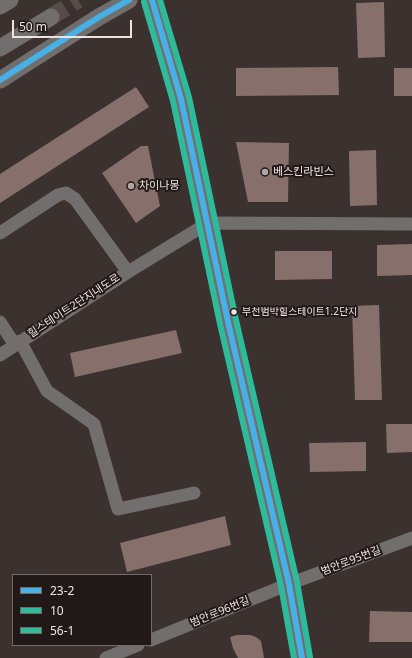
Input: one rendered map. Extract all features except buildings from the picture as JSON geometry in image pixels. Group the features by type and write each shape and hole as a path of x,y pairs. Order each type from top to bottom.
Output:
{"street":[{"path":"0,6 10,0"},
{"path":"0,80 129,0"},
{"path":"152,0 181,99 228,322 290,584 302,658"},
{"path":"0,48 51,17"},
{"name":"힐스테이트2단지내도로","path":"0,233 58,195 66,193 75,199 128,272"},
{"path":"208,223 412,224"},
{"name":"힐스테이트2단지내도로","path":"0,355 128,272 208,223"},
{"name":"힐스테이트2단지내도로","path":"0,322 18,343 47,391 94,424 118,509 194,493"},
{"name":"범안로95번길","path":"290,584 412,538"},
{"name":"범안로96번길","path":"152,640 290,584"},
{"path":"106,658 136,646"}],"tunnel":[{"path":"51,17 78,0"}],"transit line":[{"name":"23-2","path":"0,80 99,17 129,0"},
{"name":"23-2","path":"152,0 181,99 228,322 289,584 302,658"},
{"name":"56-1","path":"160,0 189,97 236,320 297,582 310,657"},
{"name":"10","path":"144,2 173,101 220,324 281,586 294,658"}],"place":[{"name":"베스킨라빈스","path":"265,172"},
{"name":"차이나몽","path":"131,186"},
{"name":"부천범박힐스테이트1.2단지","path":"234,312"}]}
